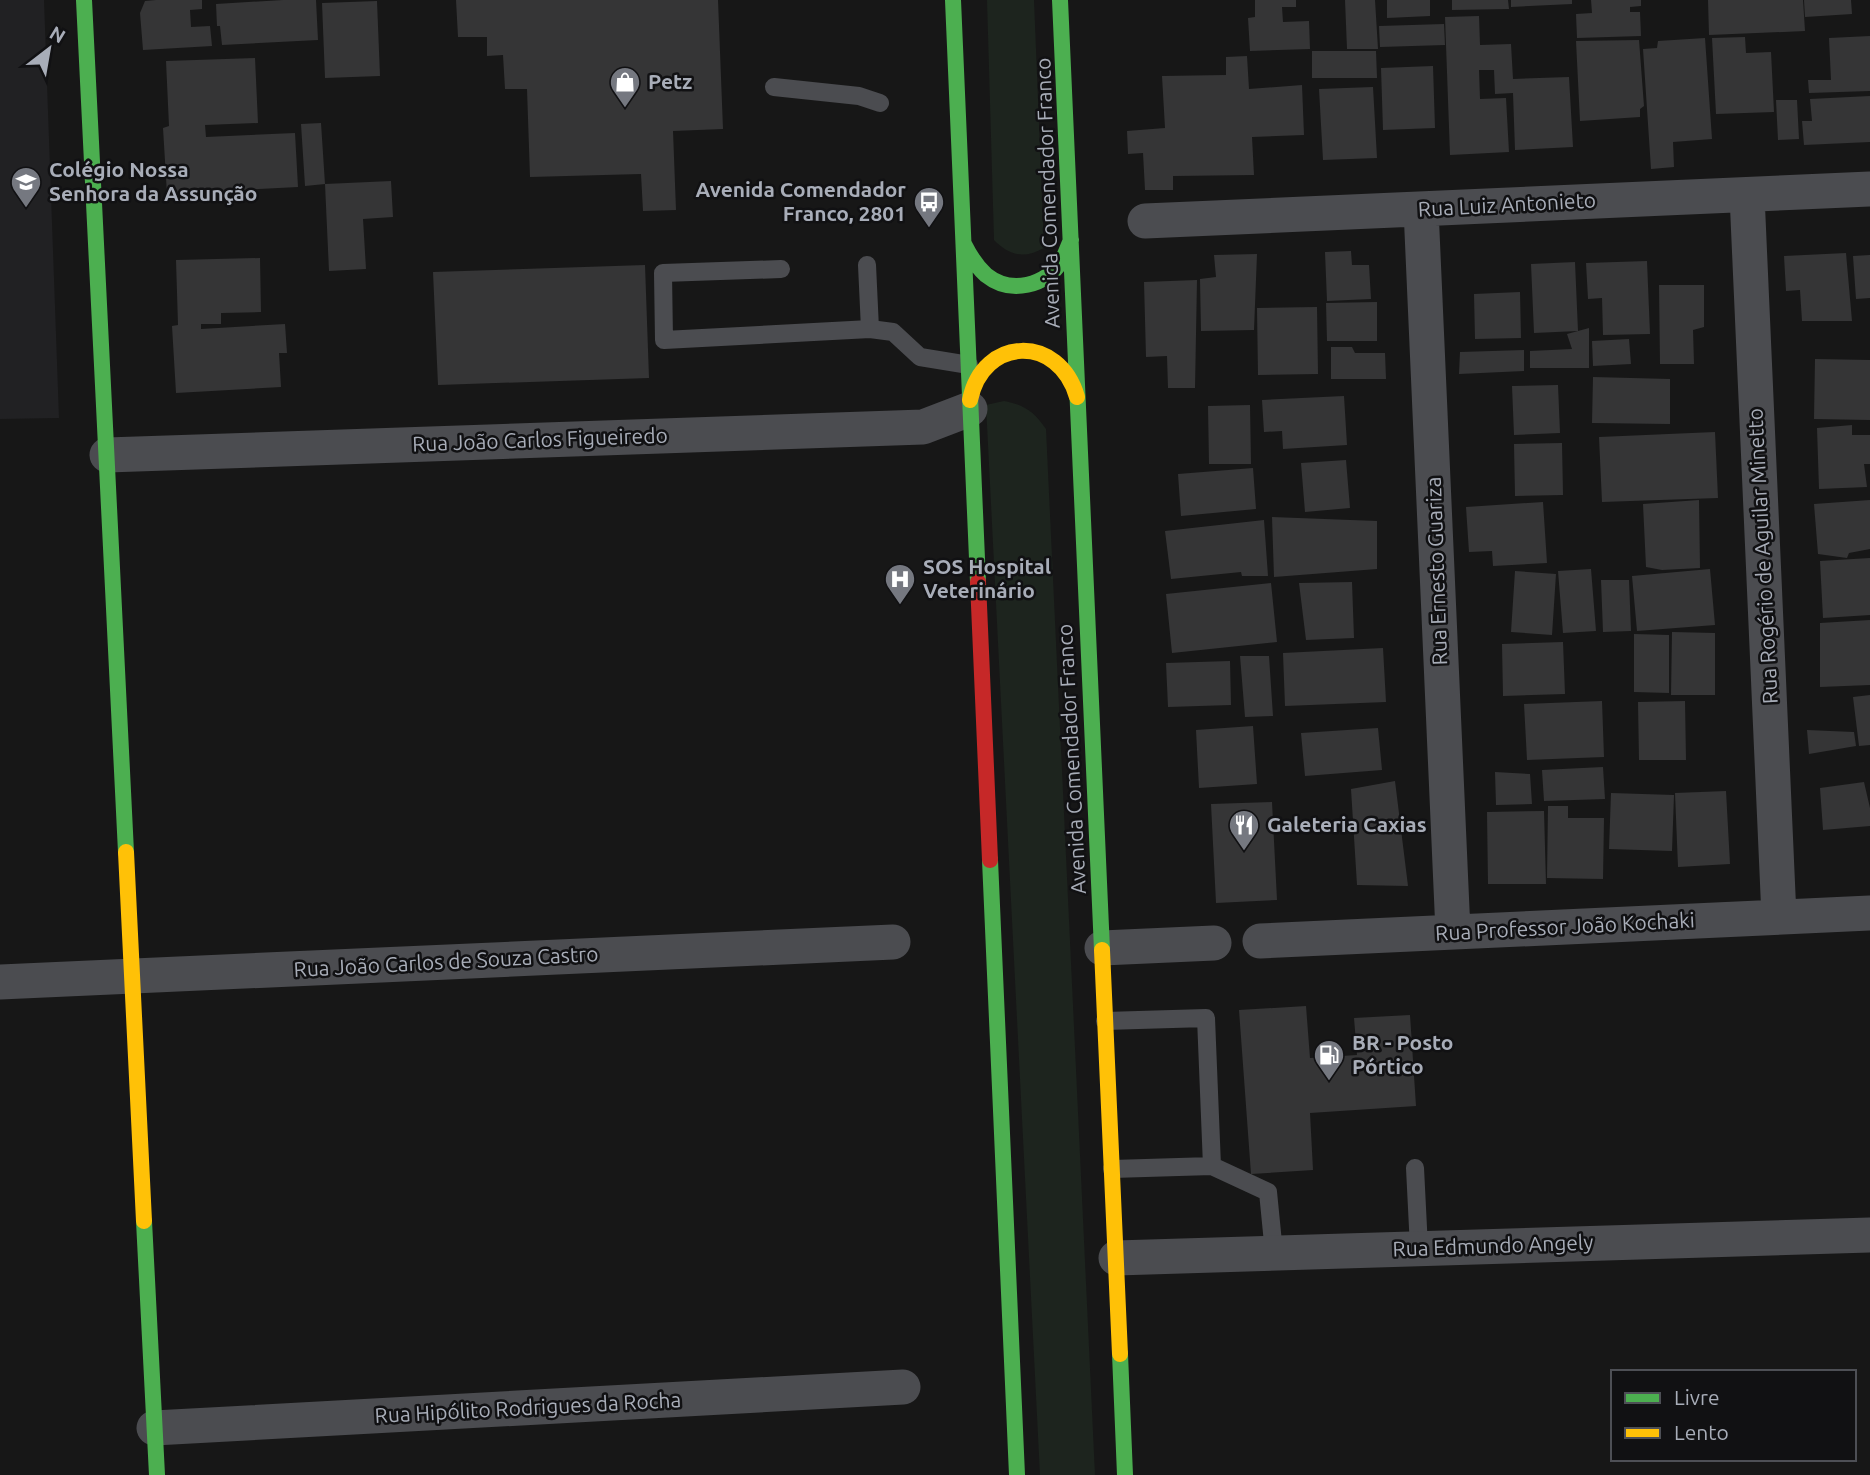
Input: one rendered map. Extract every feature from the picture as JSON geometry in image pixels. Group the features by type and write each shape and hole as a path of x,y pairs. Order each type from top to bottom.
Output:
{"main road":[{"path":"84,0 156,1475"},
{"path":"953,0 1017,1475"},
{"name":"Avenida Comendador Franco","path":"1060,0 1125,1475"},
{"path":"964,244 979,271 1005,285 1020,287 1048,277 1067,255 1072,240"},
{"path":"970,409 971,392 977,377 994,359 1017,350 1042,354 1063,367 1072,381 1076,397"}],"street":[{"name":"Rua Luiz Antonieto","path":"1145,222 1870,189"},
{"name":"Rua Rogério de Aguilar Minetto","path":"1747,195 1779,917"},
{"name":"Rua Ernesto Guariza","path":"1422,209 1453,932"},
{"name":"Rua João Carlos Figueiredo","path":"107,455 923,427 970,409"},
{"name":"Rua Professor João Kochaki","path":"1260,941 1870,913"},
{"name":"Rua João Carlos de Souza Castro","path":"0,982 893,942"},
{"path":"1102,948 1214,943"},
{"name":"Rua Edmundo Angely","path":"1116,1258 1870,1235"},
{"name":"Rua Hipólito Rodrigues da Rocha","path":"154,1428 902,1387"}],"lane":[{"path":"774,87 859,96 880,103"},
{"path":"867,265 870,329"},
{"path":"781,269 663,273 664,341 870,329 893,332 920,357 969,365"},
{"path":"1105,1021 1206,1018 1212,1166"},
{"path":"1112,1169 1212,1166 1268,1192 1274,1253"},
{"path":"1415,1168 1419,1248"}],"shaded area":[{"name":"Colégio Nossa Senhora da Assunção","path":"0,0 44,0 59,418 0,419"},
{"path":"987,0 1034,0 1044,248 1024,255 1006,250 994,240"},
{"path":"1004,401 1028,410 1046,429 1095,1475 1040,1475 986,405"}],"building":[{"path":"202,0 202,9 190,10 191,27 210,26 212,46 143,50 140,13 145,1"},
{"path":"316,0 318,40 222,45 220,26 217,26 216,4"},
{"name":"Petz","path":"456,0 718,0 723,129 673,131 676,210 643,211 641,174 530,177 527,89 505,89 503,55 487,56 487,37 458,37"},
{"path":"1255,0 1296,0 1296,7 1282,7 1283,22 1309,21 1310,49 1250,51 1248,18 1255,17"},
{"path":"1345,0 1375,0 1378,49 1347,49"},
{"path":"1387,0 1430,0 1430,16 1387,18"},
{"path":"1452,0 1508,0 1509,9 1452,10"},
{"path":"1511,0 1572,0 1572,4 1511,7"},
{"path":"1591,0 1641,0 1641,6 1630,7 1630,12 1640,12 1641,36 1577,38 1576,14 1592,13"},
{"path":"1708,0 1803,0 1805,31 1709,35"},
{"path":"1804,0 1851,0 1852,14 1805,17"},
{"path":"377,1 380,76 325,78 322,3"},
{"path":"1479,16 1480,45 1511,44 1513,79 1569,77 1573,147 1515,150 1513,93 1495,94 1494,70 1479,70 1480,99 1506,98 1509,152 1450,155 1445,17"},
{"path":"1444,24 1445,45 1380,47 1379,26"},
{"path":"1870,36 1870,91 1809,93 1808,80 1831,80 1829,38"},
{"path":"1745,37 1746,53 1771,52 1774,112 1716,114 1712,38"},
{"path":"1705,38 1712,139 1673,142 1674,167 1651,169 1643,49 1657,48 1658,41"},
{"path":"1639,40 1644,106 1640,109 1640,117 1580,121 1576,41"},
{"path":"1312,51 1376,51 1377,78 1312,78"},
{"path":"1247,56 1249,89 1302,85 1304,135 1252,137 1254,175 1173,176 1173,190 1145,190 1143,153 1128,154 1127,131 1165,128 1162,76 1226,75 1226,57"},
{"path":"255,58 258,123 205,125 206,137 295,133 298,187 167,194 163,128 169,126 166,61"},
{"path":"1433,66 1435,128 1383,130 1381,68"},
{"path":"1373,87 1377,158 1323,160 1319,89"},
{"path":"1870,96 1870,142 1804,145 1802,121 1812,121 1810,99"},
{"path":"1776,100 1797,100 1799,139 1778,140"},
{"path":"321,123 325,184 305,186 301,124"},
{"path":"391,181 393,217 363,219 366,269 329,271 325,184"},
{"path":"1351,251 1352,265 1369,265 1371,299 1327,301 1325,252"},
{"path":"1846,253 1852,321 1802,321 1800,290 1786,291 1784,256"},
{"path":"1257,254 1254,330 1201,331 1200,279 1216,277 1214,255"},
{"path":"1870,255 1870,298 1856,299 1853,256"},
{"path":"260,258 261,312 221,313 221,324 201,324 201,329 285,324 287,353 279,353 281,387 176,393 172,326 178,325 176,260"},
{"path":"1647,261 1650,334 1603,335 1602,298 1588,299 1586,263"},
{"path":"1575,262 1578,331 1534,333 1531,264"},
{"path":"645,265 649,378 438,385 433,272"},
{"path":"1197,280 1195,388 1168,388 1167,356 1146,357 1144,282"},
{"path":"1659,285 1704,285 1704,327 1693,330 1694,364 1660,364"},
{"path":"1520,292 1521,338 1475,339 1474,294"},
{"path":"1377,302 1377,341 1327,341 1326,303"},
{"path":"1317,307 1318,374 1258,375 1257,308"},
{"path":"1589,328 1589,368 1530,368 1530,351 1572,349 1567,334"},
{"path":"1629,339 1631,364 1593,366 1592,341"},
{"path":"1331,347 1352,347 1355,353 1385,353 1386,379 1331,379"},
{"path":"1524,350 1524,371 1459,374 1460,352"},
{"path":"1815,359 1870,360 1870,420 1814,419"},
{"path":"1593,377 1670,379 1670,424 1592,423"},
{"path":"1558,385 1560,433 1514,435 1512,386"},
{"path":"1344,396 1347,445 1283,449 1282,431 1264,432 1262,400"},
{"path":"1250,405 1251,464 1209,464 1208,406"},
{"path":"1852,425 1852,435 1870,435 1870,464 1864,464 1867,487 1819,489 1817,428"},
{"path":"1715,432 1718,498 1602,502 1599,437"},
{"path":"1562,443 1563,495 1515,496 1514,444"},
{"path":"1346,460 1350,508 1305,512 1301,463"},
{"path":"1253,468 1256,509 1181,516 1178,474"},
{"path":"1699,500 1700,568 1662,570 1646,567 1643,504"},
{"path":"1870,500 1870,549 1849,553 1847,558 1818,554 1814,504"},
{"path":"1543,502 1547,563 1493,566 1492,551 1469,552 1466,507"},
{"path":"1272,517 1377,521 1377,569 1274,577"},
{"path":"1264,520 1268,576 1242,576 1241,572 1171,579 1165,531"},
{"path":"1870,558 1870,615 1823,618 1820,561"},
{"path":"1591,569 1596,631 1563,633 1558,571"},
{"path":"1710,569 1715,625 1637,631 1632,576"},
{"path":"1515,571 1556,574 1552,635 1511,632"},
{"path":"1601,580 1629,580 1631,631 1603,632"},
{"path":"1352,582 1354,638 1306,640 1299,583"},
{"path":"1271,583 1277,642 1172,653 1166,594"},
{"path":"1870,620 1870,685 1820,687 1820,623"},
{"path":"1672,632 1715,633 1715,695 1671,695"},
{"path":"1634,634 1669,635 1669,693 1634,692"},
{"path":"1563,642 1565,694 1503,696 1502,644"},
{"path":"1383,648 1386,702 1285,706 1283,653"},
{"path":"1240,656 1269,656 1273,716 1245,717"},
{"path":"1230,661 1231,705 1168,707 1166,663"},
{"path":"1870,695 1870,745 1859,746 1853,697"},
{"path":"1602,701 1604,757 1527,760 1524,704"},
{"path":"1685,701 1686,760 1639,760 1638,702"},
{"path":"1253,726 1257,784 1199,788 1196,730"},
{"path":"1378,728 1382,770 1305,776 1301,733"},
{"path":"1807,730 1854,732 1856,746 1809,754"},
{"path":"1603,767 1605,799 1544,801 1542,770"},
{"path":"1495,772 1530,774 1532,804 1496,805"},
{"path":"1395,781 1408,886 1357,885 1351,789"},
{"path":"1864,782 1870,808 1870,826 1823,830 1820,788"},
{"path":"1726,791 1730,864 1678,867 1675,793"},
{"path":"1611,793 1674,795 1672,851 1609,849"},
{"name":"Galeteria Caxias","path":"1272,802 1277,900 1216,903 1211,804"},
{"path":"1548,806 1568,806 1568,818 1604,818 1603,879 1547,878"},
{"path":"1544,811 1546,884 1488,884 1487,812"},
{"name":"BR - Posto Pórtico","path":"1306,1006 1310,1058 1357,1055 1354,1018 1410,1015 1416,1106 1310,1113 1313,1170 1251,1174 1239,1010"}],"traffic: fast":[{"path":"84,0 126,852"},
{"path":"953,0 978,582"},
{"path":"1060,0 1102,950"},
{"path":"964,244 986,275 1006,285 1017,286 1027,285 1047,276 1062,260 1071,240"},
{"path":"990,860 1017,1475"},
{"path":"144,1221 157,1475"},
{"path":"1120,1354 1125,1475"}],"traffic: slow":[{"path":"970,400 978,379 990,364 1005,354 1022,351 1039,353 1055,362 1068,376 1077,397"},
{"path":"126,852 144,1221"},
{"path":"1102,950 1120,1354"}],"traffic: jam":[{"path":"978,582 990,860"}],"place":[{"name":"Petz","path":"625,109"},
{"name":"Colégio Nossa Senhora da Assunção","path":"26,209"},
{"name":"Avenida Comendador Franco, 2801","path":"929,229"},
{"name":"SOS Hospital Veterinário","path":"900,606"},
{"name":"Galeteria Caxias","path":"1244,852"},
{"name":"BR - Posto Pórtico","path":"1329,1082"}]}
